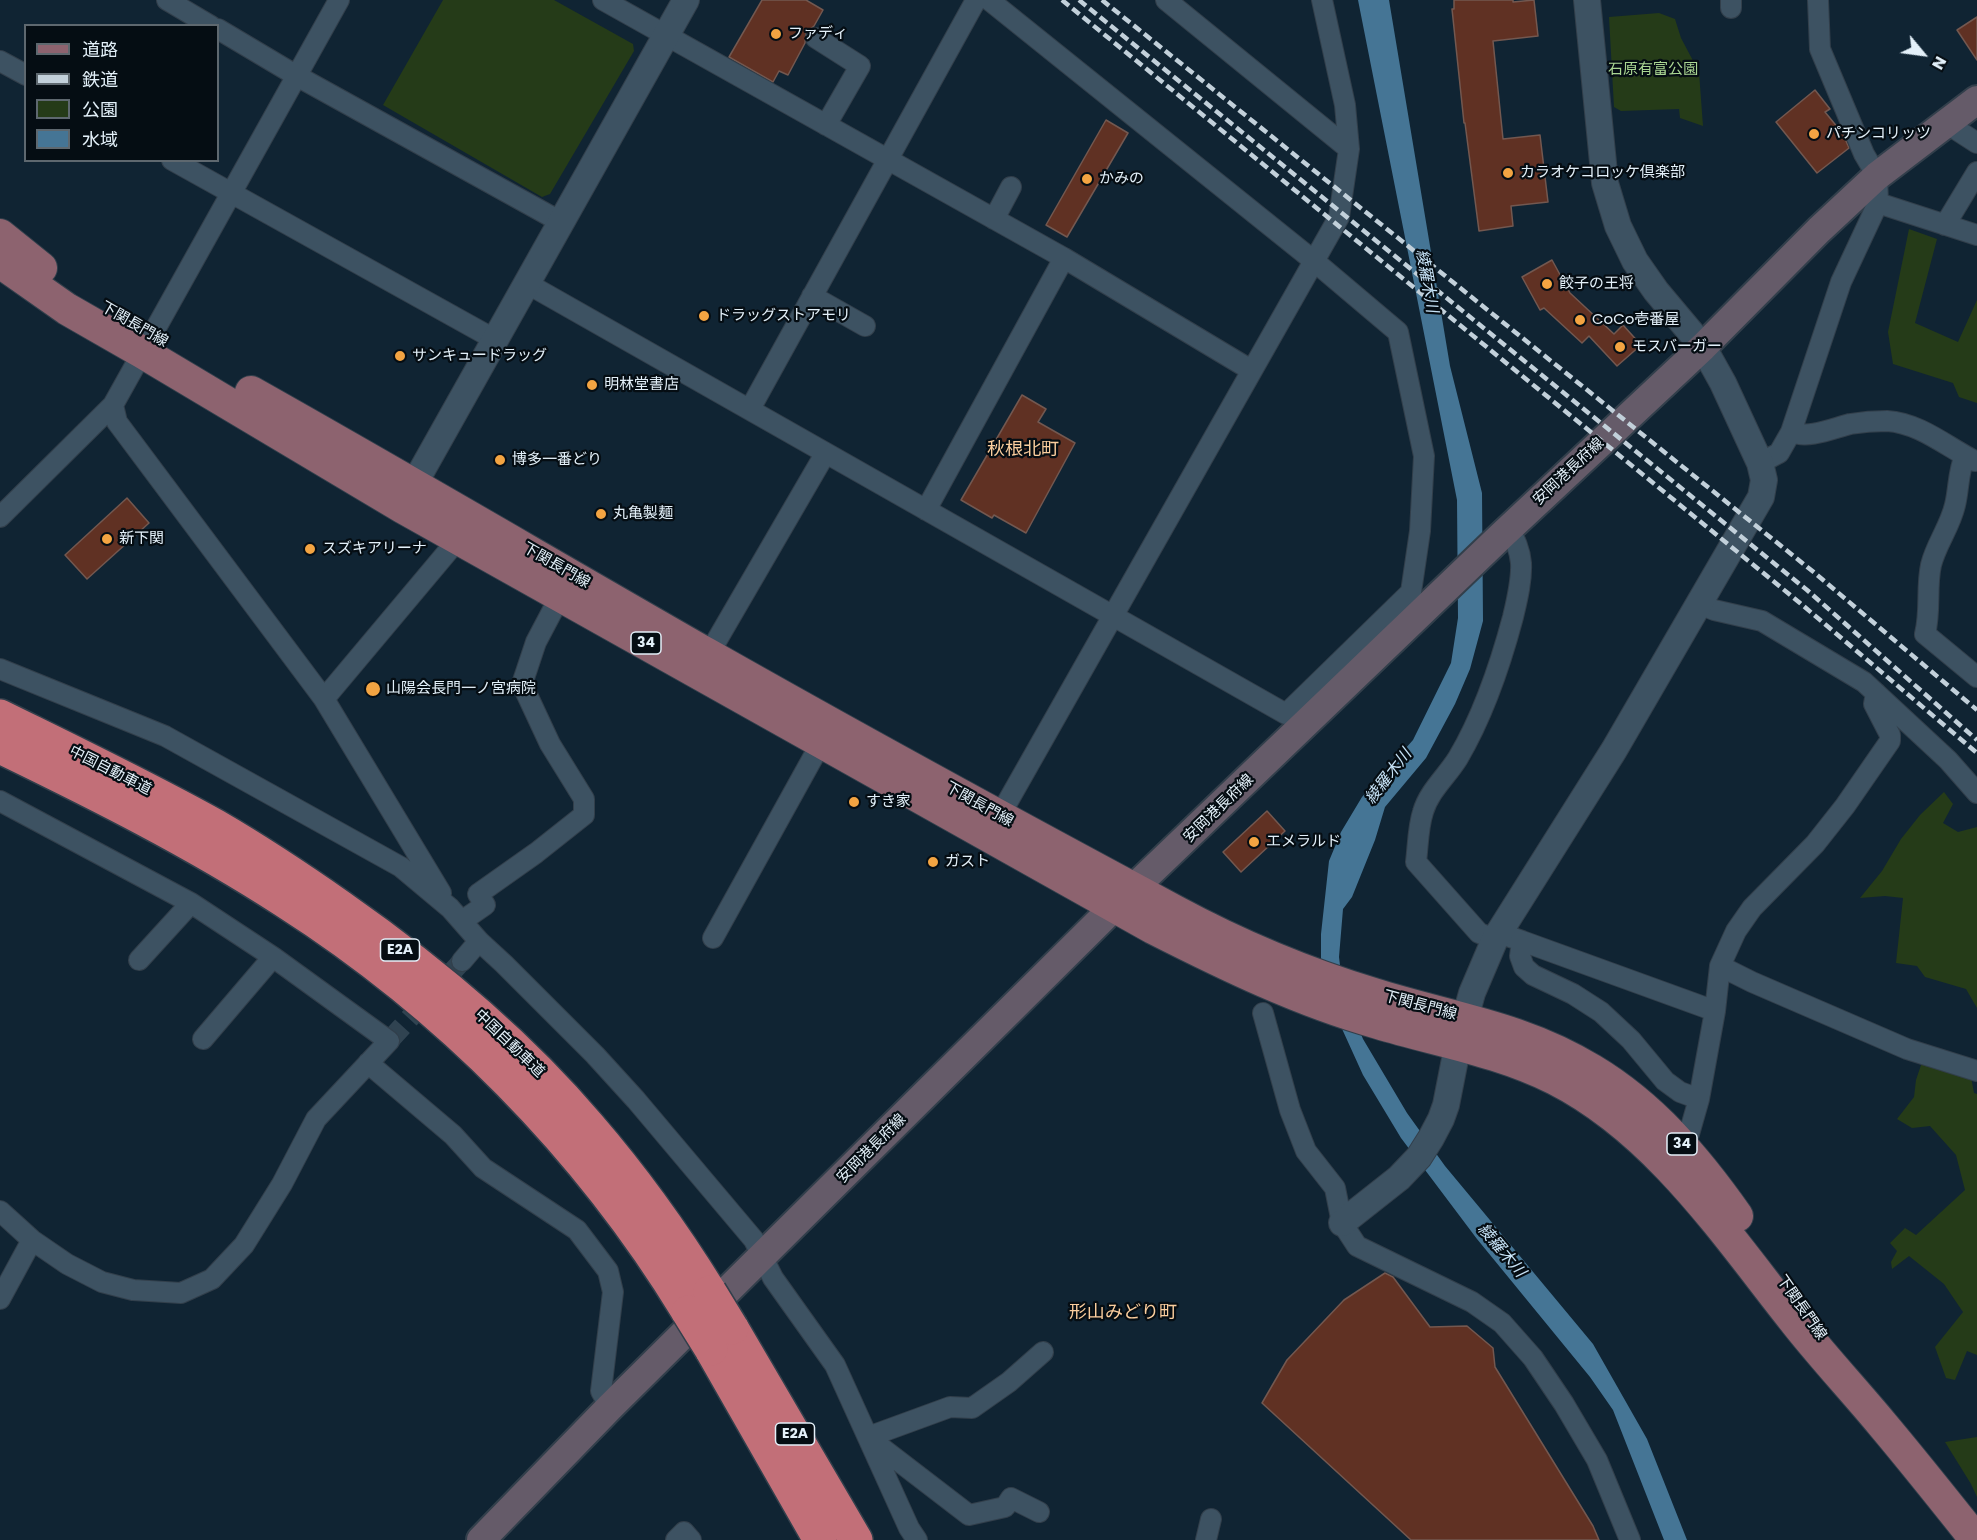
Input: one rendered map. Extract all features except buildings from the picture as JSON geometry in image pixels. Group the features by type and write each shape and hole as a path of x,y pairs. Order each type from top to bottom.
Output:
{"highway":[{"name":"中国自動車道","path":"0,716 131,780 227,833 301,879 385,938 462,1000 533,1065 589,1125 639,1188 699,1302 856,1540"},
{"name":"中国自動車道","path":"0,747 118,805 205,852 285,901 387,975 454,1030 514,1087 567,1144 616,1205 667,1278 699,1302"},
{"name":"中国自動車道","path":"722,1339 820,1540"}],"main road":[{"name":"安岡港長府線","path":"481,1540 610,1407 1125,898 1505,532 1703,347 1819,230 1878,189 1946,123 1977,100"},
{"name":"下関長門線","path":"0,235 59,281 147,344 703,664 1125,898 1223,963 1303,984 1376,1009 1461,1031 1538,1042 1594,1071 1624,1091 1680,1142 1729,1204 1884,1425"},
{"name":"下関長門線","path":"0,262 67,309 147,344"},
{"name":"下関長門線","path":"703,664 821,743 994,827"},
{"name":"下関長門線","path":"1461,1031 1557,1080 1592,1101 1659,1158 1707,1209 1794,1321 1884,1425 1976,1540"}],"street":[{"path":"167,0 208,24"},
{"path":"0,517 113,405 339,0"},
{"path":"603,0 1064,258 1251,370"},
{"path":"408,495 686,0"},
{"path":"750,409 976,0"},
{"path":"528,284 1286,714 1411,592 1420,531 1424,456 1398,332 1314,261 989,0"},
{"path":"1166,0 1349,149"},
{"path":"994,827 1339,217 1349,149 1345,105 1322,0"},
{"path":"1818,0 1820,49 1878,189 1945,225 1977,235"},
{"path":"1342,1223 1399,1178 1419,1157 1441,1119 1472,993 1761,497 1764,480 1760,462 1723,383 1703,347 1635,261 1618,226 1605,183 1593,1"},
{"path":"219,30 297,76 561,222"},
{"path":"816,38 861,66 826,125"},
{"path":"0,61 24,74"},
{"path":"1946,123 1977,143"},
{"path":"175,162 494,339"},
{"path":"1945,225 1977,172"},
{"path":"993,219 1011,187"},
{"path":"1760,462 1779,453 1791,432 1841,282 1878,189"},
{"path":"926,510 1064,258"},
{"path":"813,296 865,326"},
{"path":"113,405 117,422 324,699 456,915"},
{"path":"1791,432 1799,435 1827,431 1851,424 1888,421 1908,426 1937,439 1971,459 1950,522 1931,566 1929,616 1925,634 1977,677"},
{"path":"703,664 825,454"},
{"path":"324,699 467,529"},
{"path":"1505,532 1519,547 1521,564 1518,598 1505,649 1490,691 1470,735 1422,812 1416,862 1479,933 1505,938 1715,1011"},
{"path":"456,915 485,904 478,894 584,815 584,800 550,744 522,684 536,642 566,585"},
{"path":"1700,604 1714,610 1762,621 1864,681 1948,760 1977,793"},
{"path":"0,669 165,736 402,867 456,915 479,941 587,1047 636,1100 754,1240 773,1278 835,1365 909,1528 917,1540"},
{"path":"1680,1142 1689,1134 1699,1099 1715,1011 1720,966 1736,932 1752,908 1815,844 1845,806 1890,741 1890,735 1874,704 1876,693"},
{"path":"713,938 821,743"},
{"path":"0,801 191,903 273,957 389,1041 316,1119 282,1184 244,1245 212,1279 181,1293 133,1290 102,1282 67,1264 32,1240 0,1211"},
{"path":"139,960 191,903"},
{"path":"1505,938 1520,956 1524,967 1533,975 1573,994 1600,1012 1631,1040 1665,1081 1680,1092 1699,1099"},
{"path":"462,961 479,941"},
{"path":"203,1039 273,957"},
{"path":"1720,966 1907,1049 1977,1071"},
{"path":"1263,1013 1290,1110 1306,1150 1335,1188 1342,1223 1357,1246 1472,1302 1502,1323 1533,1358 1564,1404 1597,1460 1630,1540"},
{"path":"368,1063 453,1135 483,1168 577,1230 608,1271 613,1292 601,1391 610,1407"},
{"path":"0,1299 32,1240"},
{"path":"868,1437 950,1407 972,1408 1009,1382 1043,1352"},
{"path":"868,1437 969,1515 1005,1507 1011,1498 1039,1512"},
{"path":"1206,1540 1211,1519"},
{"path":"676,1540 684,1532 691,1540"}],"green space":[{"path":"443,0 554,0 633,44 634,51 550,194 542,197 383,105"},
{"name":"石原有富公園","path":"1659,13 1675,19 1681,38 1699,72 1703,126 1680,118 1679,109 1621,111 1614,107 1609,17"},
{"path":"1909,229 1937,239 1915,323 1958,342 1977,300 1977,403 1959,397 1953,383 1893,364 1888,332"},
{"path":"1944,792 1953,804 1943,823 1958,832 1977,827 1977,1008 1966,989 1925,977 1917,966 1896,963 1903,898 1885,896 1860,898 1882,871 1901,839 1920,815"},
{"path":"1923,1059 1971,1077 1974,1093 1977,1094 1977,1355 1967,1351 1955,1380 1946,1378 1935,1347 1963,1312 1944,1284 1909,1256 1892,1269 1891,1262 1897,1251 1890,1243 1905,1228 1916,1235 1965,1190 1956,1155 1930,1126 1912,1128 1897,1119 1914,1097 1916,1080"},
{"path":"1977,1437 1977,1497 1945,1442"}],"water":[{"name":"綾羅木川","path":"1358,0 1389,0 1450,366 1482,493 1483,621 1470,669 1455,704 1426,758 1385,807 1375,840 1352,897 1343,909 1339,957 1343,990 1363,1039 1407,1113 1445,1166 1593,1344 1647,1439 1687,1540 1664,1540 1613,1410 1590,1377 1477,1239 1401,1138 1363,1075 1328,998 1321,964 1321,934 1329,861 1341,832 1362,797 1413,740 1451,663 1458,618 1457,500"}],"tunnel":[{"path":"389,1041 462,961"}],"railway":[{"path":"1062,0 1800,603 1977,753"},
{"path":"1079,0 1807,590 1977,740"},
{"path":"1102,0 1816,574 1977,710"}],"place":[{"name":"ファディ","path":"776,34"},
{"name":"パチンコリッツ","path":"1814,134"},
{"name":"カラオケコロッケ倶楽部","path":"1508,173"},
{"name":"かみの","path":"1087,179"},
{"name":"餃子の王将","path":"1547,284"},
{"name":"ドラッグストアモリ","path":"704,316"},
{"name":"CoCo壱番屋","path":"1580,320"},
{"name":"モスバーガー","path":"1620,347"},
{"name":"サンキュードラッグ","path":"400,356"},
{"name":"明林堂書店","path":"592,385"},
{"name":"博多一番どり","path":"500,460"},
{"name":"丸亀製麺","path":"601,514"},
{"name":"新下関","path":"107,539"},
{"name":"スズキアリーナ","path":"310,549"},
{"name":"山陽会長門一ノ宮病院","path":"373,689"},
{"name":"すき家","path":"854,802"},
{"name":"エメラルド","path":"1254,842"},
{"name":"ガスト","path":"933,862"}],"district":[{"name":"秋根北町","path":"1023,450"},
{"name":"形山みどり町","path":"1123,1313"}]}
